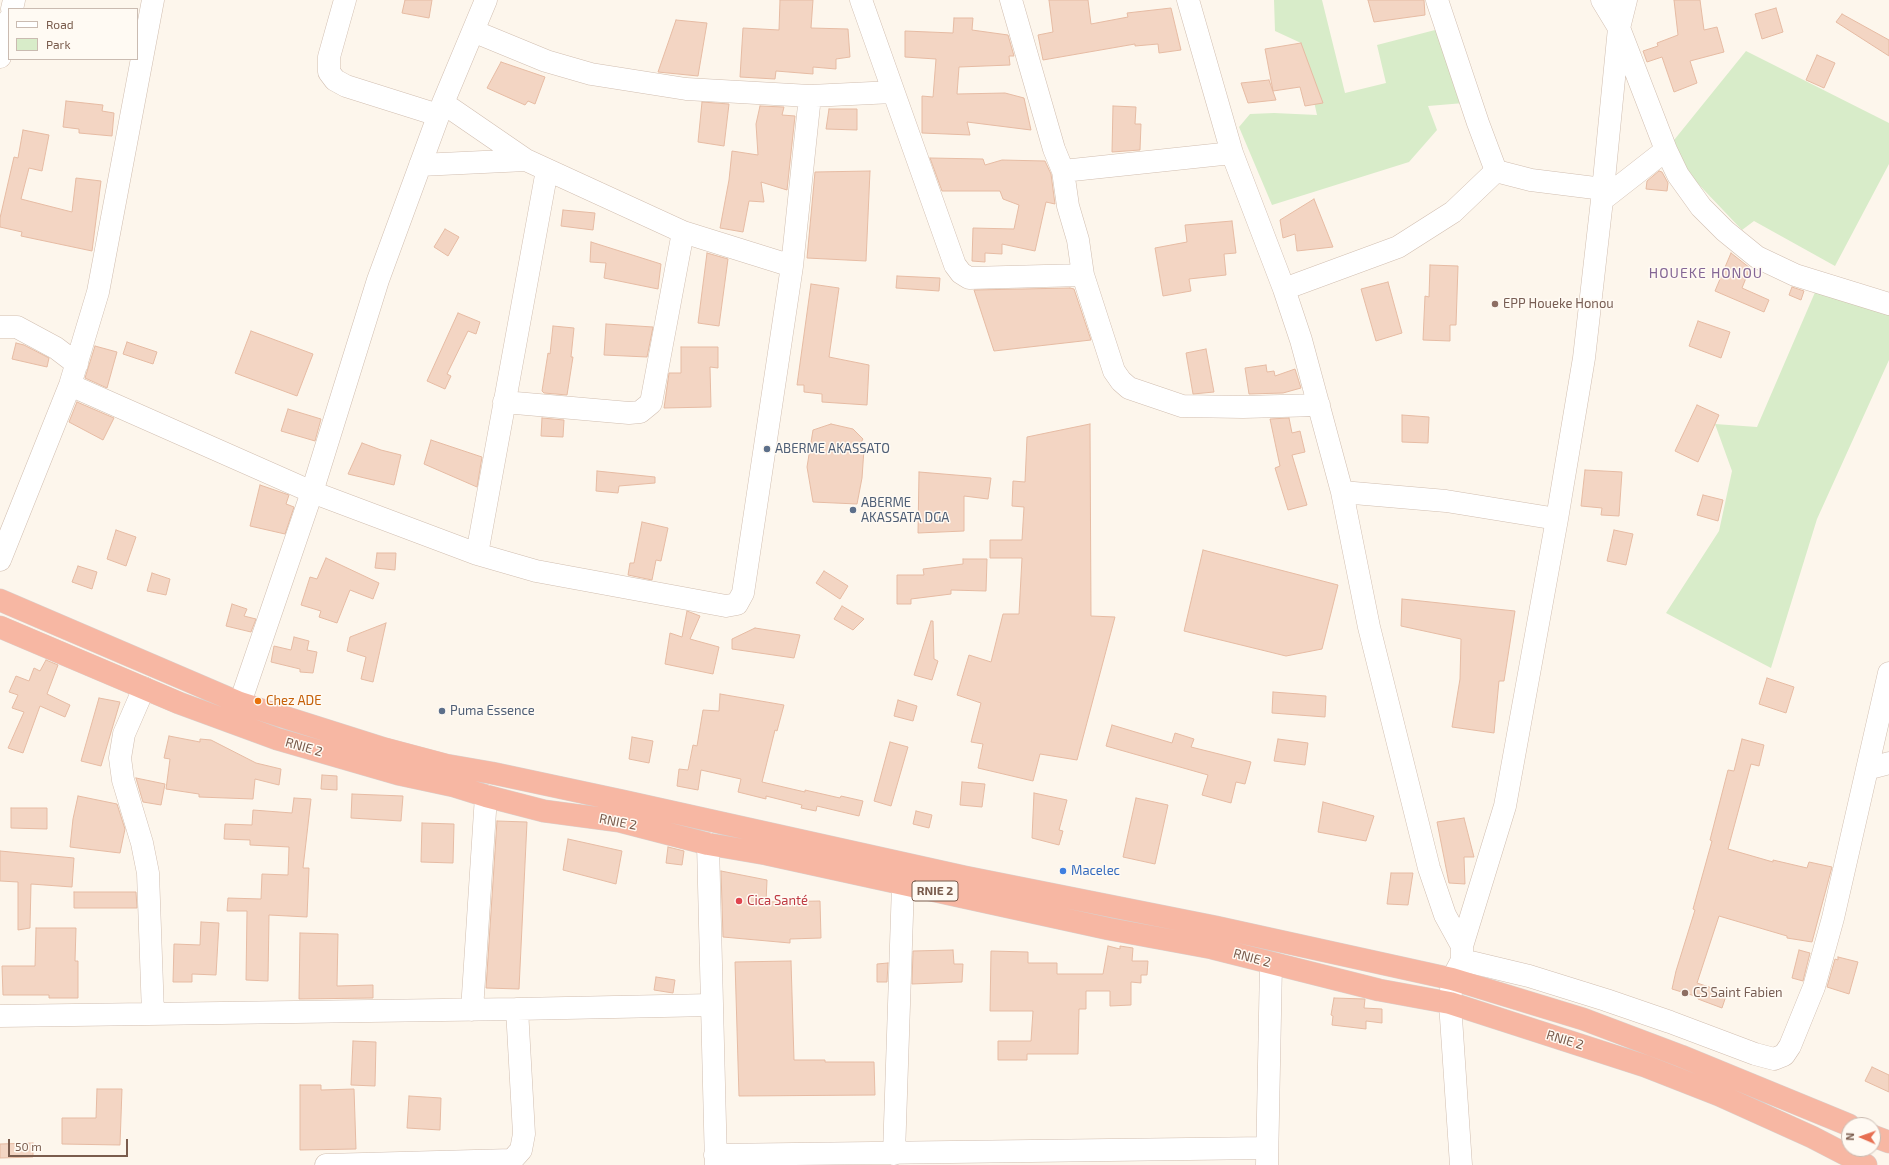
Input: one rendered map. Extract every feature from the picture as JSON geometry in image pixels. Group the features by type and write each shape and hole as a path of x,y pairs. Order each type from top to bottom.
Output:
{"highway":[{"name":"RNIE 2","path":"0,600 240,703 382,748 446,765 492,773 965,878 1216,927 1459,962 1590,1022 1695,1062 1841,1122"},
{"name":"RNIE 2","path":"0,626 144,688 277,740 398,774 454,786 544,811 619,821 708,844 766,854 1109,929 1212,948 1379,990 1450,1003 1645,1066 1726,1098 1812,1137 1866,1165"}],"street":[{"path":"0,560 70,385 98,292 152,0"},
{"path":"345,0 329,57 329,72 335,80 346,86 441,109 526,160 683,232 792,266"},
{"path":"240,703 312,492 378,280 441,109 486,0"},
{"path":"861,0 955,265 961,273 968,278 1083,275"},
{"path":"1010,0 1054,149 1063,171 1068,206 1078,240 1083,275 1114,371 1121,381 1129,388 1182,406 1243,408 1319,405"},
{"path":"1188,0 1232,153 1284,289 1301,340 1342,492 1369,627 1429,868 1459,962"},
{"path":"1437,0 1478,123 1496,171"},
{"path":"1602,0 1619,28 1666,150 1678,175 1701,207 1725,231 1757,257 1795,275 1889,304"},
{"path":"1461,1165 1450,1003 1459,962 1505,806 1557,519 1584,358 1619,28 1626,0"},
{"path":"0,57 8,24"},
{"path":"473,31 546,61 591,74 686,89 810,96 894,92"},
{"path":"70,385 312,492 477,554 536,571 726,606 737,604 743,593 792,266 810,96"},
{"path":"1496,171 1602,195 1666,150"},
{"path":"1063,171 1232,153"},
{"path":"420,165 526,160"},
{"path":"477,554 547,170"},
{"path":"1284,289 1398,247 1453,212 1496,171"},
{"path":"504,402 629,413 640,412 651,403 683,232"},
{"path":"0,327 17,327 56,348 77,364"},
{"path":"1342,492 1446,501 1557,519"},
{"path":"1459,962 1541,980 1606,1000 1755,1054 1774,1059 1784,1055 1790,1046 1814,987 1833,918 1889,673"},
{"path":"144,688 124,734 120,758 123,780 142,843 148,873 153,1014"},
{"path":"1866,770 1889,763"},
{"path":"472,1010 486,796"},
{"path":"708,844 716,1160 894,1154 1267,1157 1271,964"},
{"path":"894,1154 903,885"},
{"path":"0,1016 517,1010 712,1005"},
{"path":"326,1165 512,1160 521,1150 524,1134 517,1010"}],"green space":[{"path":"1274,0 1322,0 1345,93 1386,83 1377,45 1439,29 1464,103 1428,106 1437,130 1409,162 1272,205 1239,127 1250,114 1274,113 1317,115 1301,43 1275,31"},
{"path":"1746,51 1889,123 1889,164 1835,266 1754,221 1742,230 1666,150"},
{"path":"1819,283 1889,310 1889,360 1817,519 1771,668 1666,613 1719,531 1732,471 1715,424 1757,427"}],"building":[{"path":"405,0 432,0 429,18 402,13"},
{"path":"780,0 813,0 811,28 848,29 850,57 836,59 836,69 813,67 813,74 776,71 775,79 740,77 743,28 779,30"},
{"path":"1049,0 1088,0 1091,24 1128,17 1127,13 1171,8 1181,50 1159,53 1158,44 1135,46 1135,44 1043,60 1038,35 1053,32"},
{"path":"1368,0 1424,0 1425,15 1374,22"},
{"path":"1674,0 1700,0 1704,30 1717,27 1724,52 1690,61 1697,83 1674,92 1662,57 1647,62 1643,51 1658,46 1657,43 1678,35"},
{"path":"1776,8 1783,32 1762,39 1755,14"},
{"path":"1842,14 1889,40 1889,56 1836,22"},
{"path":"954,18 973,18 972,30 1008,35 1014,56 1009,56 1010,65 959,67 957,94 1005,93 1024,98 1031,130 967,122 970,135 922,133 922,96 933,97 936,59 905,57 905,31 953,33"},
{"path":"676,20 707,23 698,76 658,72"},
{"path":"1301,43 1323,103 1305,106 1300,87 1273,91 1265,49"},
{"path":"1817,55 1835,63 1824,88 1806,80"},
{"path":"501,62 545,77 535,104 528,101 525,105 487,88"},
{"path":"1269,80 1276,100 1248,103 1241,83"},
{"path":"66,101 103,105 102,111 114,113 112,136 79,133 79,129 63,127"},
{"path":"702,102 729,104 724,146 698,142"},
{"path":"760,106 784,107 782,115 795,116 787,190 761,182 764,202 749,201 743,232 720,228 729,180 732,151 758,155 756,124"},
{"path":"1113,106 1136,107 1135,124 1141,124 1140,150 1112,152"},
{"path":"829,109 857,109 857,130 826,129"},
{"path":"23,130 49,135 42,171 29,168 21,199 72,212 76,178 101,181 92,251 21,236 22,232 0,227 0,218 14,157 18,158"},
{"path":"930,158 983,159 985,165 1002,160 1045,161 1051,174 1055,204 1046,202 1035,251 1002,244 1002,254 985,253 985,262 972,261 973,228 1014,229 1019,205 1003,199 1000,191 942,191"},
{"path":"870,171 866,261 807,258 815,172"},
{"path":"1659,171 1662,172 1668,183 1667,191 1646,189 1647,181"},
{"path":"1314,199 1333,247 1297,251 1295,234 1283,238 1280,220"},
{"path":"563,210 595,213 593,230 561,226"},
{"path":"1232,221 1236,253 1224,254 1226,275 1189,279 1191,291 1163,296 1155,248 1187,242 1185,225"},
{"path":"445,229 459,237 448,256 434,247"},
{"path":"591,242 661,264 658,289 604,278 606,263 590,262"},
{"path":"707,253 728,259 719,326 698,323"},
{"path":"1731,253 1750,268 1742,288 1769,300 1764,312 1715,291"},
{"path":"1430,265 1458,266 1456,325 1450,325 1450,341 1423,340 1425,296 1429,297"},
{"path":"897,276 940,278 939,291 896,288"},
{"path":"1388,282 1402,333 1376,341 1361,289"},
{"path":"811,284 839,288 829,357 869,365 867,405 822,402 822,394 804,392 804,385 797,385"},
{"path":"1792,287 1804,291 1801,300 1789,295"},
{"path":"1074,289 1091,340 994,351 974,290"},
{"path":"458,313 480,322 476,334 468,331 447,374 451,376 445,389 427,381"},
{"path":"1698,321 1730,332 1721,358 1689,346"},
{"path":"606,324 653,327 647,357 604,355"},
{"path":"553,326 574,328 571,357 573,357 567,395 544,393 542,391 548,353 550,354"},
{"path":"251,331 313,354 297,396 235,373"},
{"path":"127,342 157,352 153,364 123,354"},
{"path":"16,343 24,345 49,358 47,367 12,359"},
{"path":"95,346 117,352 107,388 85,378"},
{"path":"681,347 718,347 718,368 710,367 711,407 664,408 669,373 681,373"},
{"path":"1206,349 1214,392 1193,394 1186,353"},
{"path":"1266,365 1267,372 1274,371 1275,376 1295,369 1301,388 1283,393 1249,394 1245,368"},
{"path":"77,402 114,418 103,440 69,422"},
{"path":"1697,405 1719,415 1698,462 1675,451"},
{"path":"288,409 321,419 315,441 281,431"},
{"path":"1402,415 1429,417 1428,443 1402,442"},
{"path":"542,418 564,420 563,437 541,436"},
{"path":"1289,418 1292,433 1300,431 1305,452 1292,455 1307,505 1288,510 1275,468 1280,466 1270,419"},
{"path":"831,424 853,429 863,439 859,446 864,449 862,478 857,504 813,502 807,467 813,430"},
{"path":"1090,424 1091,616 1115,617 1077,760 1040,754 1033,781 978,768 983,744 971,742 981,703 957,695 969,655 991,662 1003,614 1019,614 1022,558 990,558 990,540 1022,540 1024,507 1012,506 1013,481 1025,482 1027,437"},
{"path":"431,440 482,457 477,487 424,464"},
{"path":"362,443 401,455 394,485 348,474"},
{"path":"1585,470 1622,472 1619,516 1601,515 1602,508 1581,506"},
{"path":"597,471 655,477 655,483 619,486 618,493 596,491"},
{"path":"919,472 991,478 988,499 964,496 964,531 918,533"},
{"path":"260,485 289,495 286,504 294,507 285,534 250,526"},
{"path":"1703,495 1723,500 1718,521 1697,515"},
{"path":"642,522 668,528 661,561 656,560 652,580 628,575 630,563 634,563"},
{"path":"116,530 136,537 126,566 107,559"},
{"path":"1614,530 1633,534 1626,565 1607,561"},
{"path":"1203,550 1338,585 1322,649 1286,656 1184,631"},
{"path":"377,553 396,553 395,570 375,568"},
{"path":"326,558 379,583 373,599 350,590 337,623 319,617 321,611 301,605 310,577 317,579"},
{"path":"963,559 987,559 986,591 951,590 951,594 911,599 911,604 897,604 897,575 924,575 923,569 963,564"},
{"path":"78,566 97,572 92,589 72,582"},
{"path":"824,571 848,586 840,599 816,583"},
{"path":"152,573 170,579 166,595 147,591"},
{"path":"1402,599 1515,611 1504,681 1499,681 1494,733 1452,727 1460,679 1461,639 1401,626"},
{"path":"232,604 247,609 244,616 256,619 251,632 226,626"},
{"path":"842,606 864,619 853,630 834,619"},
{"path":"687,611 700,616 690,639 719,647 713,674 665,664 670,633 682,637"},
{"path":"931,621 933,621 934,659 938,661 932,680 914,675"},
{"path":"386,623 373,682 361,679 366,657 347,651 350,637"},
{"path":"755,628 800,635 794,658 732,649 732,639"},
{"path":"294,637 309,641 307,650 317,652 313,673 300,672 300,669 271,662 274,646 291,650"},
{"path":"46,660 58,665 47,694 70,705 65,717 40,706 23,753 8,748 24,712 12,708 18,695 9,692 16,676 29,681 34,668 40,671"},
{"path":"1767,678 1794,687 1786,713 1759,704"},
{"path":"1273,692 1326,696 1325,717 1272,713"},
{"path":"720,694 784,705 777,731 775,730 762,782 805,792 805,790 840,798 841,796 863,801 859,816 817,806 816,811 801,808 802,805 766,796 766,799 738,792 741,779 701,770 698,790 677,786 679,769 688,770 693,745 697,746 703,710 719,711"},
{"path":"99,698 120,702 101,766 81,761"},
{"path":"898,700 917,706 913,721 894,716"},
{"path":"1112,725 1172,743 1175,733 1194,739 1191,747 1251,762 1245,784 1236,782 1231,803 1202,795 1208,775 1106,746"},
{"path":"169,736 200,742 200,739 211,740 256,763 281,769 279,785 255,779 253,799 199,797 199,794 166,789 170,759 164,758"},
{"path":"632,737 653,741 649,763 629,759"},
{"path":"1278,739 1308,743 1305,765 1274,761"},
{"path":"1742,739 1764,745 1759,766 1751,764 1728,849 1773,862 1773,860 1807,868 1809,862 1832,867 1812,942 1787,938 1787,936 1719,916 1697,983 1727,993 1722,1008 1698,999 1698,997 1672,989 1695,910 1693,909 1712,841 1710,840 1728,770 1734,771"},
{"path":"890,742 908,747 891,806 874,801"},
{"path":"322,775 337,776 337,790 321,789"},
{"path":"136,778 165,784 161,805 143,802"},
{"path":"962,782 985,784 982,807 960,805"},
{"path":"1034,793 1067,800 1059,830 1063,831 1059,845 1032,838"},
{"path":"352,794 403,796 401,821 351,818"},
{"path":"78,796 117,804 125,829 120,853 70,847 73,819"},
{"path":"294,798 311,799 303,868 309,868 307,917 269,915 268,981 246,980 247,911 227,911 228,898 261,899 262,874 288,875 289,847 250,845 250,840 224,839 225,824 252,825 253,810 292,813"},
{"path":"1136,798 1168,805 1155,864 1123,857"},
{"path":"1323,802 1374,816 1366,841 1318,832"},
{"path":"11,808 47,808 47,829 11,828"},
{"path":"916,811 932,815 929,828 913,824"},
{"path":"1464,818 1474,857 1464,857 1465,884 1449,883 1437,822"},
{"path":"497,821 527,822 519,989 486,988"},
{"path":"422,823 454,824 453,863 421,862"},
{"path":"568,839 622,851 616,884 563,870"},
{"path":"668,847 684,851 682,865 666,863"},
{"path":"0,851 74,858 72,887 31,884 30,928 18,930 18,882 0,881"},
{"path":"721,871 767,880 766,902 820,901 821,938 790,939 790,943 723,937"},
{"path":"1391,873 1413,873 1408,905 1387,904"},
{"path":"74,892 136,892 137,908 74,908"},
{"path":"201,922 219,923 216,975 192,974 192,982 173,982 174,944 200,945"},
{"path":"36,928 76,928 75,961 78,961 78,998 49,998 49,995 3,995 2,966 35,966"},
{"path":"300,933 338,934 337,986 373,985 373,998 299,999"},
{"path":"1108,946 1120,949 1120,946 1133,948 1132,961 1148,961 1147,975 1141,975 1141,983 1131,982 1131,1005 1110,1006 1110,991 1086,991 1086,1009 1079,1009 1078,1054 1027,1054 1027,1060 998,1060 998,1041 1031,1041 1033,1011 990,1011 991,951 1028,952 1028,963 1057,963 1057,974 1103,974"},
{"path":"953,950 954,964 963,964 962,982 912,984 913,951"},
{"path":"1799,950 1810,953 1803,981 1792,978"},
{"path":"1838,957 1858,962 1849,994 1827,987 1835,959 1838,960"},
{"path":"791,961 794,1060 825,1060 825,1062 874,1062 875,1095 739,1096 735,962"},
{"path":"888,963 887,982 877,982 877,964"},
{"path":"656,977 675,980 673,993 654,990"},
{"path":"1334,998 1365,999 1364,1008 1382,1009 1382,1023 1366,1021 1366,1029 1332,1025 1333,1016 1331,1015"},
{"path":"353,1041 376,1042 375,1086 351,1085"},
{"path":"1872,1067 1889,1075 1889,1092 1865,1081"},
{"path":"300,1085 321,1085 321,1090 354,1089 356,1149 300,1150"},
{"path":"97,1089 122,1089 120,1145 62,1144 62,1118 96,1118"},
{"path":"409,1096 441,1098 440,1130 407,1128"},
{"path":"33,1143 33,1157 0,1158 0,1144"}],"place":[{"name":"EPP Houeke Honou","path":"1495,304"},
{"name":"ABERME AKASSATO","path":"767,449"},
{"name":"ABERME AKASSATA DGA","path":"853,510"},
{"name":"Chez ADE","path":"258,701"},
{"name":"Puma Essence","path":"442,711"},
{"name":"Macelec","path":"1063,871"},
{"name":"Cica Santé","path":"739,901"},
{"name":"CS Saint Fabien","path":"1685,993"}],"district":[{"name":"HOUEKE HONOU","path":"1706,273"}]}
